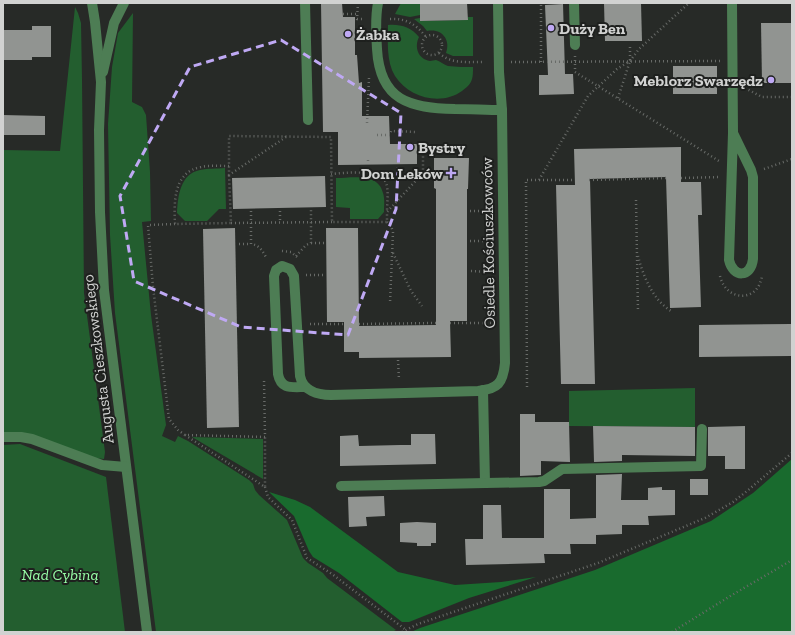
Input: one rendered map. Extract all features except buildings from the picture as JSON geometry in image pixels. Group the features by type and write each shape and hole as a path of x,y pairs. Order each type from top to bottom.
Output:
{"street":[{"name":"Augusta Cieszkowskiego","path":"92,3 101,82 99,130 102,259 108,328 147,632"},
{"name":"Augusta Cieszkowskiego","path":"101,82 114,23 124,3"},
{"path":"306,3 308,120"},
{"path":"378,3 376,19 379,67 386,84 397,95 409,103 426,108 502,110 499,72 498,3"},
{"path":"574,3 575,45"},
{"path":"732,3 733,132 729,260 733,270 741,274 750,269 753,259 753,177 752,170 733,132"},
{"name":"Osiedle Kościuszkowców","path":"306,387 290,387 284,385 281,383 278,374 274,276 276,270 282,266 290,268 294,276 300,376 306,387 315,393 331,395 483,390 492,389 498,385 503,376 505,363 502,110"},
{"path":"483,390 485,483"},
{"path":"341,486 540,482 564,468 701,466 702,429"},
{"path":"3,437 21,437 32,439 102,465 126,467"}],"path":[{"path":"358,3 357,19 367,19"},
{"path":"541,3 541,62"},
{"path":"539,180 586,98 617,69 630,61 640,48 689,3"},
{"path":"342,14 357,14"},
{"path":"387,19 399,19 409,22 419,28 426,37"},
{"path":"433,36 440,41 442,47 439,52 430,55 424,52 422,46 426,37 433,36"},
{"path":"575,45 575,72 720,162"},
{"path":"618,98 630,61 630,45"},
{"path":"439,52 451,60 482,62"},
{"path":"508,62 733,61"},
{"path":"367,123 369,78"},
{"path":"744,87 762,97 792,97"},
{"path":"377,135 390,135 391,131 417,132"},
{"path":"231,224 229,136 331,137 332,222"},
{"path":"229,175 286,137"},
{"path":"387,212 422,174 423,141"},
{"path":"368,160 368,173"},
{"path":"175,224 175,194 184,175 199,167 229,166"},
{"path":"681,178 720,177 720,170"},
{"path":"331,174 377,174 385,182 387,187 387,222 391,226 393,232 390,303"},
{"path":"589,180 666,178"},
{"path":"527,387 526,180 574,180"},
{"path":"636,200 638,312"},
{"path":"311,210 311,243"},
{"path":"470,210 490,211 490,218"},
{"path":"251,211 251,244"},
{"path":"280,211 280,223"},
{"path":"265,487 185,435 170,421 168,415 148,225 387,222"},
{"path":"470,241 490,241 491,248"},
{"path":"296,256 306,245 311,243 324,243"},
{"path":"239,244 255,244 261,248 268,260 266,263"},
{"path":"392,250 411,291 422,306"},
{"path":"637,250 643,272 648,283 662,304 671,311"},
{"path":"471,272 491,272 491,279"},
{"path":"304,275 323,275"},
{"path":"492,316 492,330"},
{"path":"359,324 436,323"},
{"path":"450,323 492,323"},
{"path":"307,324 344,324"},
{"path":"398,360 399,380"},
{"path":"264,373 265,487 268,497 292,520 307,558 332,574 406,630"},
{"path":"392,380 406,380"},
{"path":"185,435 265,437"},
{"path":"402,632 462,608 598,563 705,518 747,491 792,453"},
{"path":"672,632 792,560"}],"highlighted area":[{"path":"281,40 401,113 396,209 348,335 241,327 134,281 120,196 190,67"}],"green space":[{"path":"401,3 420,3 420,15 410,17 395,14"},
{"path":"75,7 81,23 84,293 105,452 104,459 95,458 3,433 3,150 60,151"},
{"path":"133,13 132,102 142,107 146,115 150,172 151,221 142,222 151,315 166,425 162,436 175,442 178,436 188,441 249,480 259,495 287,520 303,558 396,630 392,632 156,632 115,313 110,235 108,124 112,67 118,33"},
{"path":"468,17 473,17 473,56 453,56 446,53 447,44 444,36 437,31 427,31 414,19 420,18 421,21 467,20"},
{"path":"388,25 405,27 416,34 419,37 417,45 418,52 426,60 436,60 448,66 473,67 472,78 467,87 454,96 435,99 408,90 395,76 390,64 388,51"},
{"path":"225,168 226,209 219,209 207,221 185,221 177,213 179,193 184,181 193,172 206,169"},
{"path":"357,177 370,179 376,182 380,186 383,193 384,212 378,219 350,219 350,208 336,207 336,178"},
{"path":"695,388 695,427 569,426 569,391"},
{"path":"192,437 263,439 263,479"},
{"name":"Nad Cybiną","path":"20,444 106,477 125,632 3,632 3,445"},
{"path":"792,459 792,632 411,632 595,570 711,521 753,493"},
{"path":"269,492 295,500 310,507 398,572 455,585 501,582 536,577 469,598 409,622 402,622 339,573 313,557 294,516"}],"place":[{"name":"Duży Ben","path":"551,28"},
{"name":"Żabka","path":"348,34"},
{"name":"Meblorz Swarzędz","path":"771,80"},
{"name":"Bystry","path":"410,147"},
{"name":"Dom Leków","path":"451,173"}]}
